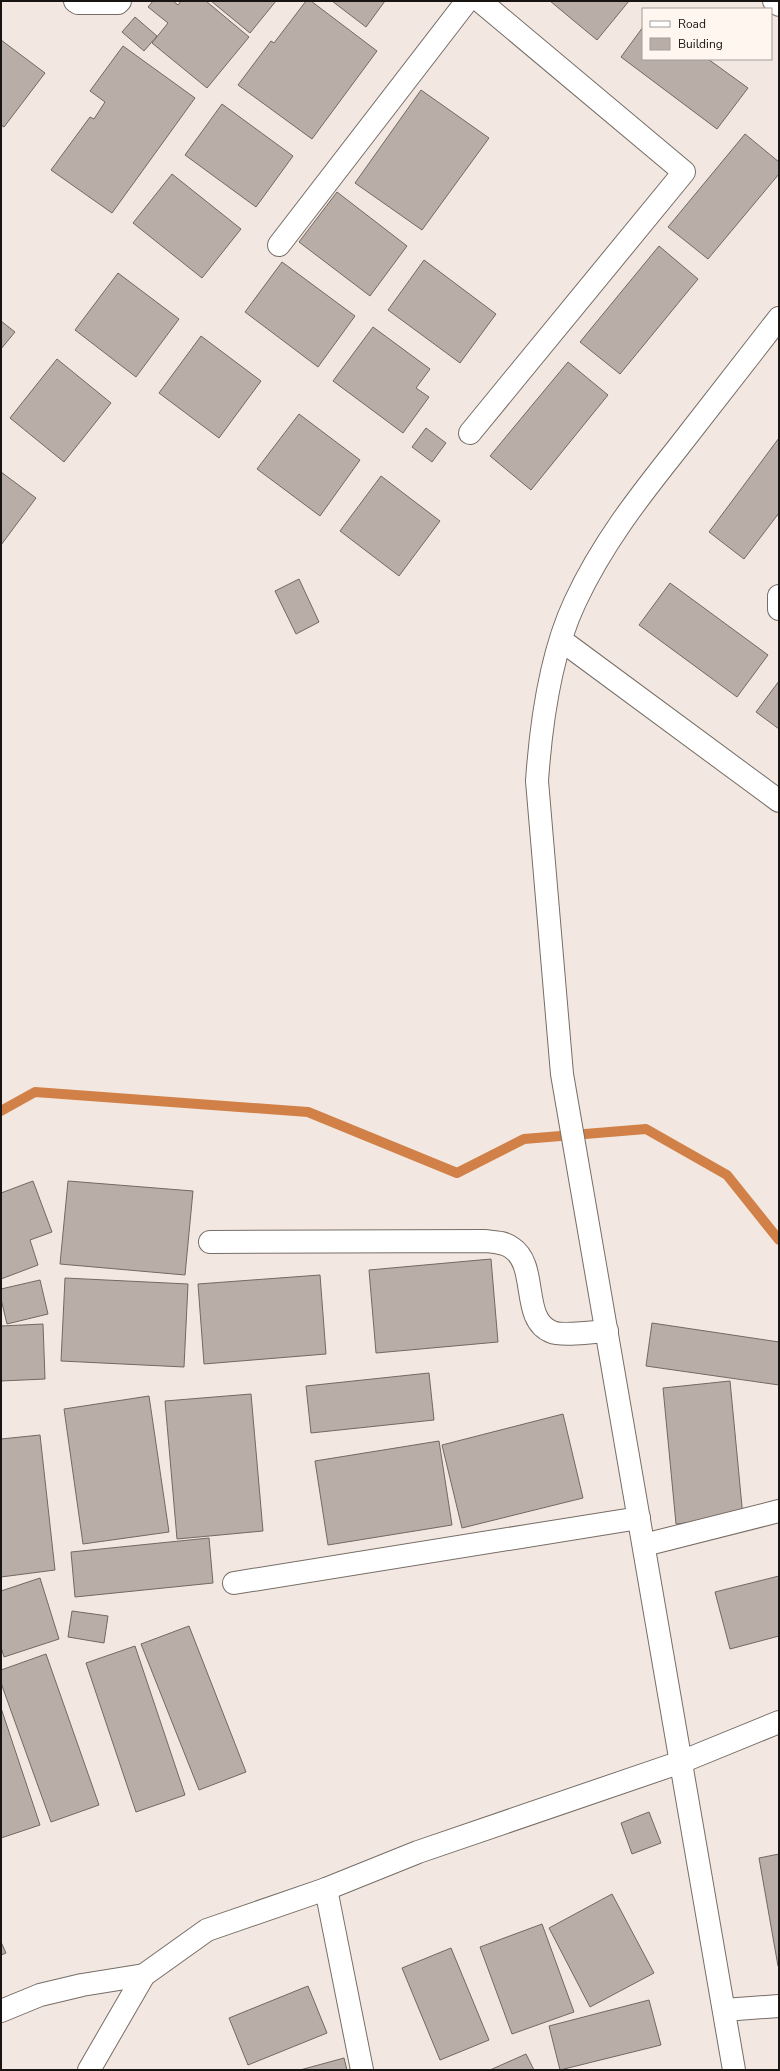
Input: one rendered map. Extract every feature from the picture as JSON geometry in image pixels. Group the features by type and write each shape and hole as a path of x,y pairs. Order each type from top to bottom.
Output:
{"street":[{"path":"75,1 78,3 118,3 120,1"},
{"path":"279,244 467,1"},
{"path":"470,434 684,172 480,1"},
{"path":"774,1 779,5"},
{"path":"734,2070 562,1074 537,781 539,746 548,694 561,640 574,603 592,567 620,520 779,318"},
{"path":"779,596 779,609"},
{"path":"561,640 779,801"},
{"path":"210,1242 485,1240 502,1243 513,1248 525,1266 536,1318 542,1326 553,1333 605,1322"},
{"path":"644,1545 779,1511"},
{"path":"234,1583 639,1518"},
{"path":"89,2070 144,1975 207,1930 326,1889 418,1852 681,1762 779,1722"},
{"path":"326,1889 362,2070"},
{"path":"1,2011 40,1995 82,1985 144,1975"},
{"path":"724,2010 779,2006"}],"building":[{"path":"153,1 173,1 178,5 181,1 206,1 249,37 207,88 152,43 168,23 148,7"},
{"path":"211,1 276,1 250,33"},
{"path":"306,1 311,1 377,51 312,139 238,85 271,41 274,43"},
{"path":"332,1 385,1 366,27"},
{"path":"550,1 629,1 597,40"},
{"path":"135,17 157,36 144,51 122,32"},
{"path":"642,28 642,60 709,60 748,88 717,129 621,57"},
{"path":"1,40 45,73 4,127 1,125"},
{"path":"123,46 195,98 112,213 51,170 90,117 94,119 105,102 90,91"},
{"path":"421,90 489,138 422,230 355,183"},
{"path":"222,104 293,156 256,207 185,155"},
{"path":"745,134 779,162 779,174 708,259 668,227"},
{"path":"172,174 241,229 202,278 133,223"},
{"path":"337,192 407,246 370,296 299,242"},
{"path":"659,246 698,279 620,374 580,342"},
{"path":"424,260 496,314 460,363 388,310"},
{"path":"282,262 355,316 318,367 245,312"},
{"path":"118,273 179,319 136,377 75,330"},
{"path":"1,321 15,332 1,349"},
{"path":"373,327 430,369 416,388 429,397 403,433 333,381"},
{"path":"201,336 261,381 219,438 159,393"},
{"path":"57,359 111,403 64,462 10,418"},
{"path":"568,362 608,395 531,490 490,456"},
{"path":"299,414 360,460 320,516 257,469"},
{"path":"426,428 446,443 432,462 412,447"},
{"path":"779,438 779,513 744,559 709,532"},
{"path":"1,472 36,498 1,545"},
{"path":"381,476 440,521 399,576 340,531"},
{"path":"299,579 319,622 296,634 275,591"},
{"path":"670,583 768,655 737,697 639,625"},
{"path":"779,681 779,729 756,712"},
{"path":"33,1181 52,1232 30,1240 38,1265 1,1279 1,1193"},
{"path":"68,1181 193,1191 185,1275 60,1264"},
{"path":"491,1259 498,1342 376,1353 369,1270"},
{"path":"320,1275 326,1354 204,1364 198,1284"},
{"path":"65,1278 188,1284 184,1367 61,1361"},
{"path":"40,1280 48,1314 7,1324 1,1299 1,1289"},
{"path":"652,1323 779,1342 779,1385 646,1366"},
{"path":"43,1324 45,1379 1,1381 1,1326"},
{"path":"429,1373 434,1420 311,1433 306,1386"},
{"path":"730,1381 743,1517 676,1524 663,1388"},
{"path":"251,1394 263,1531 177,1539 165,1401"},
{"path":"149,1396 169,1532 83,1544 64,1409"},
{"path":"563,1414 583,1498 462,1528 442,1445"},
{"path":"40,1435 55,1570 1,1577 1,1439"},
{"path":"439,1441 452,1525 328,1545 315,1461"},
{"path":"209,1538 213,1583 75,1597 71,1552"},
{"path":"779,1576 779,1636 730,1649 715,1592"},
{"path":"40,1578 59,1639 4,1657 1,1647 1,1591"},
{"path":"72,1611 108,1616 104,1643 68,1637"},
{"path":"189,1626 246,1772 199,1790 141,1644"},
{"path":"135,1646 185,1795 136,1812 86,1663"},
{"path":"46,1654 99,1805 51,1822 1,1683 1,1670"},
{"path":"1,1708 40,1825 1,1838"},
{"path":"649,1812 661,1843 632,1854 621,1823"},
{"path":"779,1854 779,1966 778,1966 759,1858"},
{"path":"612,1894 654,1973 590,2007 549,1928"},
{"path":"542,1924 574,2012 512,2034 480,1947"},
{"path":"1,1942 6,1953 1,1955"},
{"path":"451,1948 489,2040 440,2060 402,1968"},
{"path":"308,1986 327,2033 248,2065 229,2018"},
{"path":"649,2000 661,2045 560,2070 549,2026"},
{"path":"526,2054 534,2070 490,2070"},
{"path":"344,2058 347,2070 300,2070"}],"waterway":[{"path":"1,1111 35,1092 308,1112 457,1173 524,1139 646,1129 727,1175 779,1240"}]}
